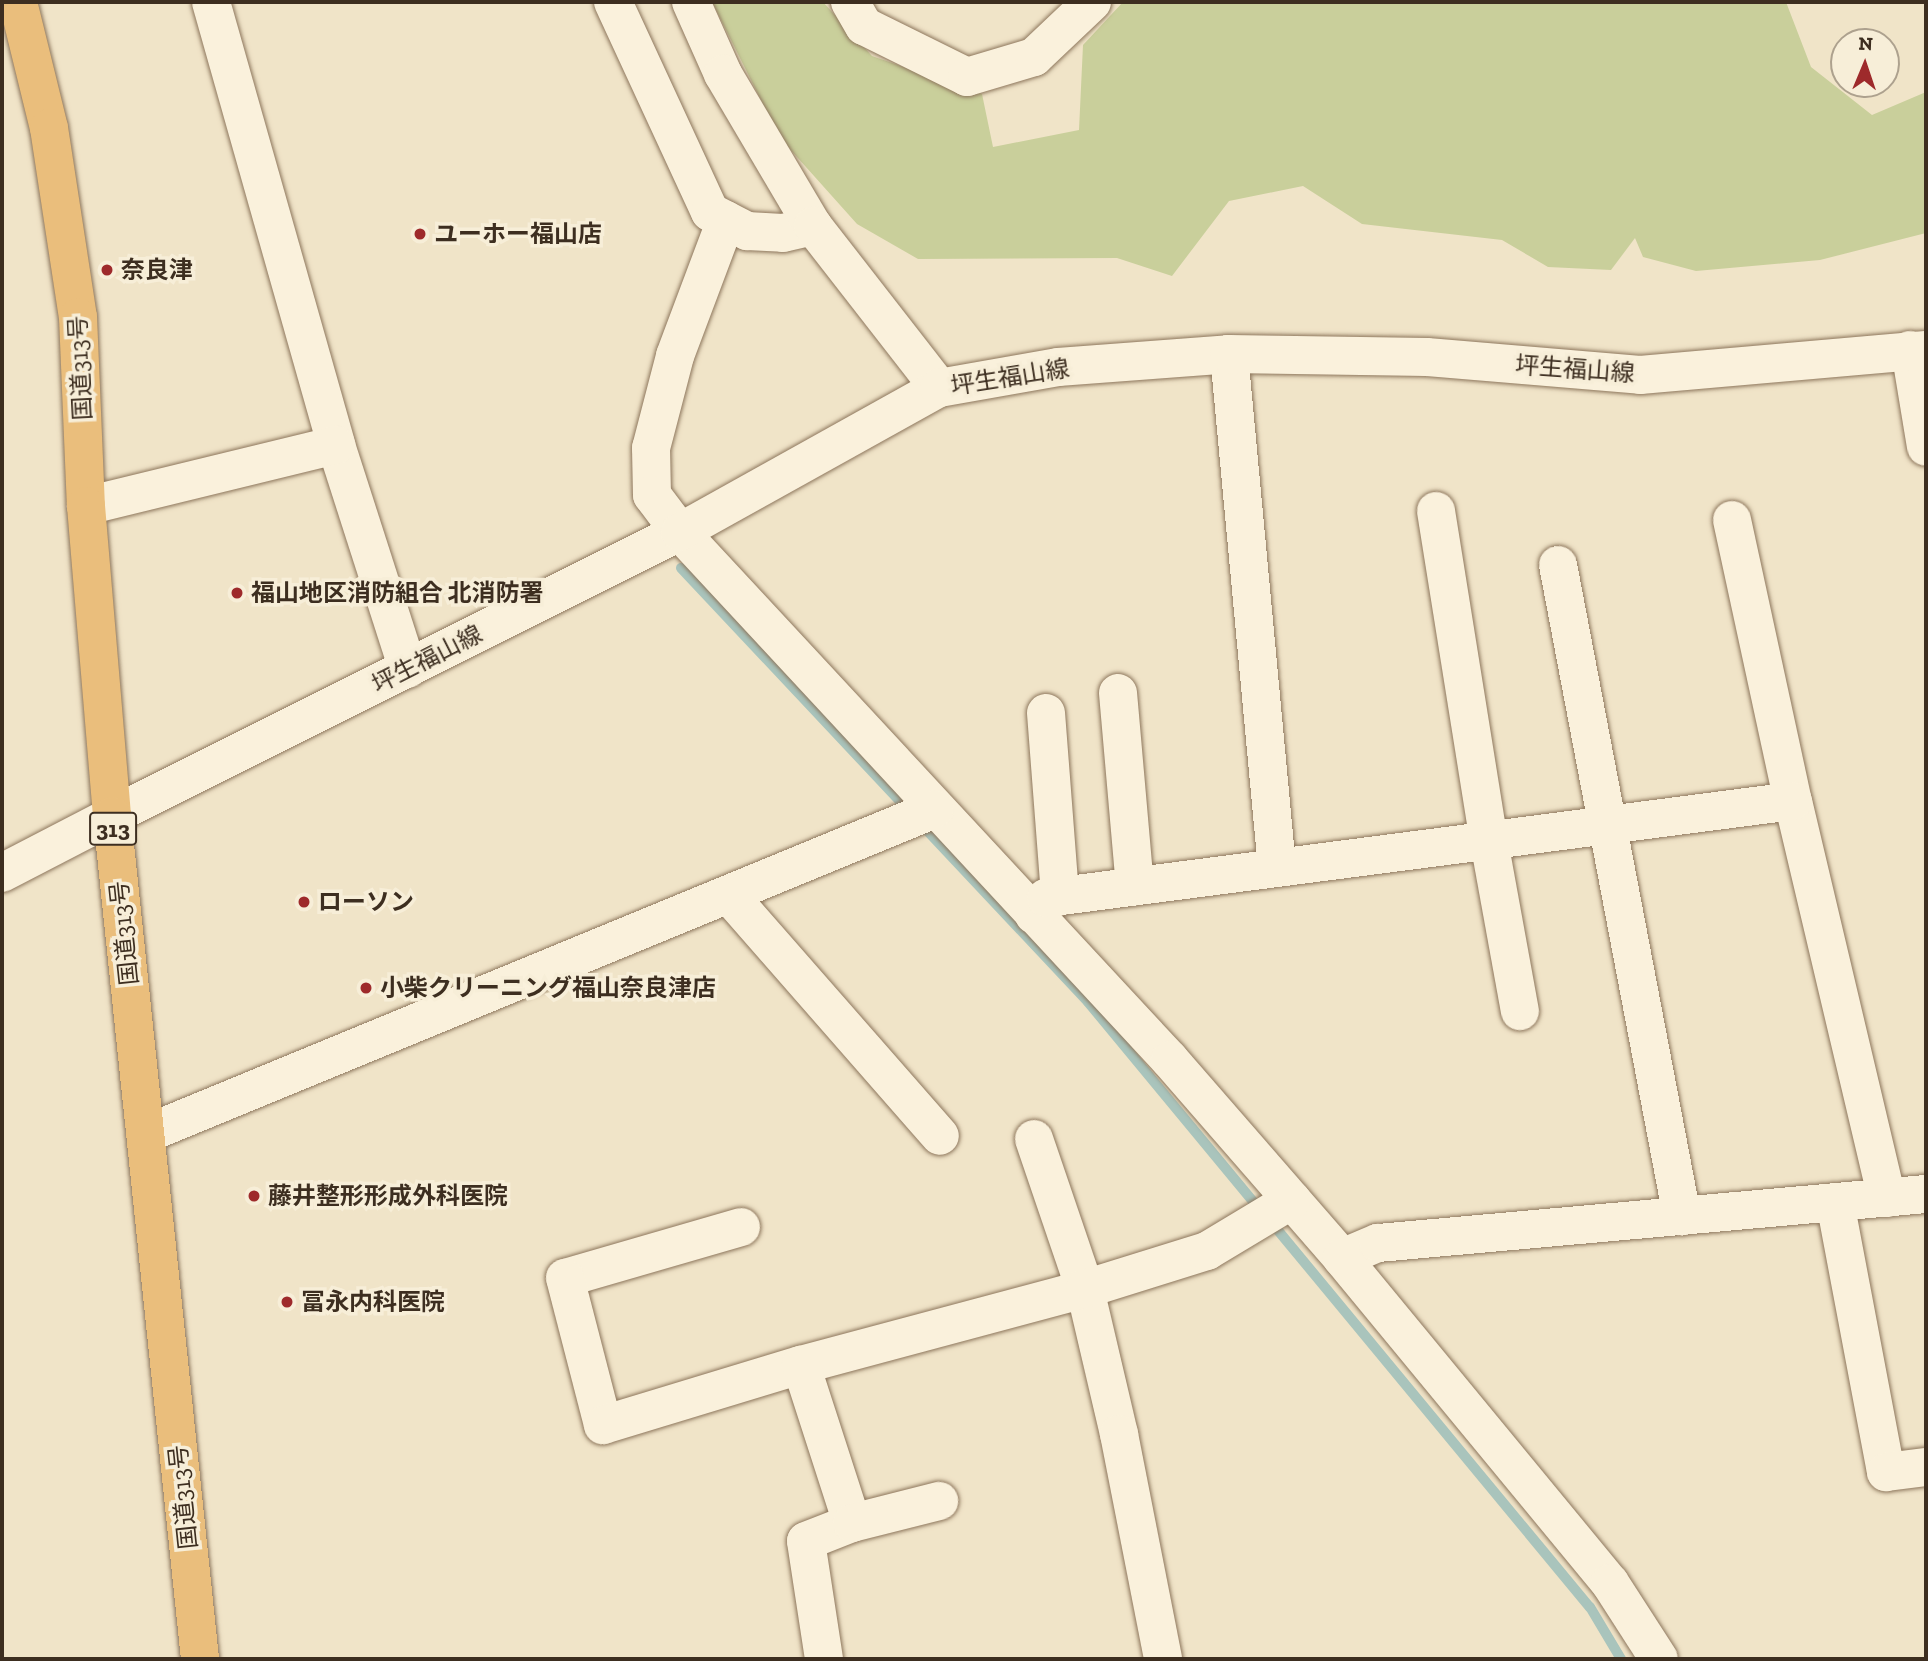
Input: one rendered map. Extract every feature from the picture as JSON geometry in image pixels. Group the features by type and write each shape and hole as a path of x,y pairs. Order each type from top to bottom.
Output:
{"highway":[{"name":"国道313号","path":"18,2 49,128 78,317 86,506 112,816 200,1659"}],"street":[{"path":"211,2 336,445 408,669"},
{"path":"613,2 710,212 747,231 783,233 813,226"},
{"path":"691,2 723,74 813,226 939,388"},
{"path":"850,2 864,26 967,77 1034,57 1092,2"},
{"path":"726,220 675,356 651,448 652,495 680,532 922,814 1047,905 1170,1060 1275,1210 1342,1258 1610,1583 1659,1659"},
{"path":"1918,350 1926,447"},
{"name":"坪生福山線","path":"2,873 680,532 939,388 1058,367 1229,354 1427,357 1640,375 1918,350"},
{"path":"1229,354 1278,868"},
{"path":"86,506 336,445"},
{"path":"1436,510 1489,841 1520,1011"},
{"path":"1732,520 1793,801 1887,1198"},
{"path":"1558,565 1682,1216"},
{"path":"1118,694 1135,886"},
{"path":"1046,713 1047,905"},
{"path":"1047,905 1135,886 1793,801"},
{"path":"146,1134 922,814"},
{"path":"729,895 940,1136"},
{"path":"1034,1139 1085,1289 1119,1434 1163,1659"},
{"path":"1342,1258 1378,1243 1926,1194"},
{"path":"1835,1202 1885,1472 1926,1467"},
{"path":"741,1227 565,1278 603,1425 802,1365 1085,1289 1207,1251 1275,1210"},
{"path":"802,1365 852,1523"},
{"path":"824,1659 806,1541 852,1523 939,1500"}],"green space":[{"path":"712,2 823,2 872,56 982,94 993,147 1079,130 1083,45 1123,2 1786,2 1811,67 1830,82 1830,98 1850,98 1872,115 1926,92 1926,233 1820,260 1696,271 1643,257 1635,238 1611,270 1548,267 1502,240 1362,224 1303,186 1229,201 1172,276 1117,258 918,259 857,224 780,138"}],"waterway":[{"path":"681,568 909,811"},
{"path":"920,823 1088,1002 1260,1210"},
{"path":"1271,1222 1590,1607 1621,1659"}],"place":[{"name":"ユーホー福山店","path":"420,234"},
{"name":"奈良津","path":"107,270"},
{"name":"福山地区消防組合 北消防署","path":"237,593"},
{"name":"ローソン","path":"304,902"},
{"name":"小柴クリーニング福山奈良津店","path":"366,988"},
{"name":"藤井整形形成外科医院","path":"254,1196"},
{"name":"冨永内科医院","path":"287,1302"}]}
